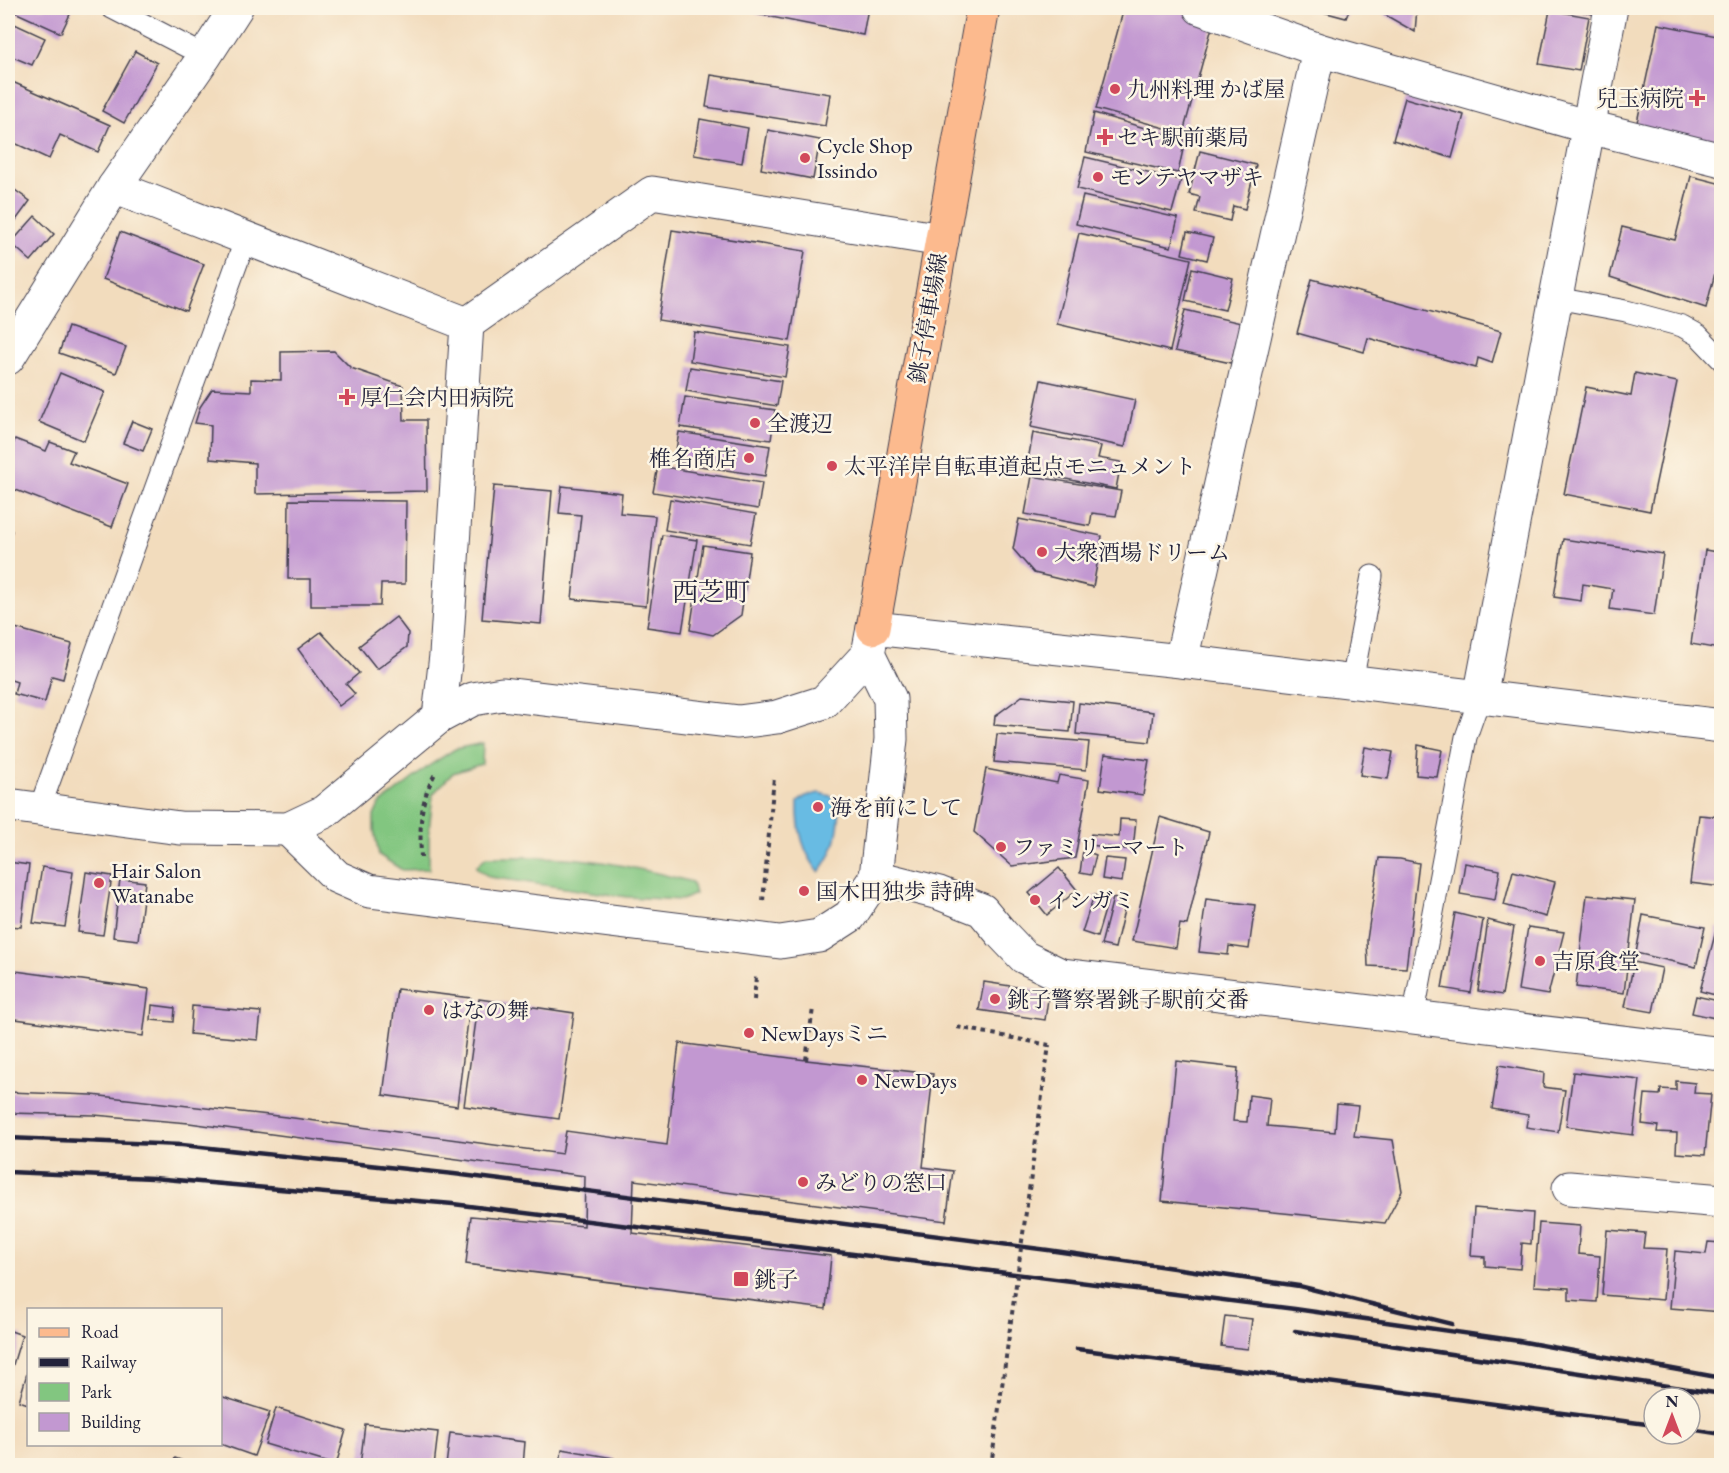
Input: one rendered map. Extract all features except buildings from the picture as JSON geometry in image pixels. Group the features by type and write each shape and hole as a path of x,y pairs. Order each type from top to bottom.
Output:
{"main road":[{"name":"銚子停車場線","path":"871,641 983,8"}],"street":[{"path":"8,358 114,187 236,8"},
{"path":"1200,8 1319,50 1589,127 1722,160"},
{"path":"1480,697 1611,8"},
{"path":"1181,661 1319,50"},
{"path":"114,187 467,324"},
{"path":"467,324 652,193 942,240"},
{"path":"439,717 446,655 467,324"},
{"path":"871,641 1181,661 1722,726"},
{"path":"8,805 180,828 288,829 324,812 439,717 473,699 502,694 738,722 777,717 824,702 871,641"},
{"path":"288,829 337,878 369,891 780,942 819,936 850,916 876,878 891,740 890,699 871,641"},
{"path":"876,878 939,893 982,910 1024,957 1061,975 1722,1054"},
{"path":"1569,1188 1722,1201"}],"lane":[{"path":"112,8 205,56"},
{"path":"39,810 246,238"},
{"path":"1556,298 1626,310 1682,326 1698,335 1722,360"},
{"path":"1352,682 1372,576"},
{"path":"1413,1018 1466,737 1480,697"}],"path":[{"path":"421,864 420,816 426,792 439,769"},
{"path":"754,1000 774,777"},
{"path":"806,1060 813,1008"},
{"path":"957,1027 1049,1046 991,1466"}],"green space":[{"path":"483,743 482,764 453,773 433,794 429,830 429,869 402,870 379,855 374,816 379,805 430,765 455,749"},
{"path":"486,857 556,857 607,863 692,882 695,894 682,900 627,897 489,877 476,867"}],"water":[{"path":"819,793 831,796 840,805 836,841 819,872 805,848 800,830 798,802 806,796"}],"railway":[{"path":"8,1138 182,1145 454,1174 1048,1250 1299,1286 1452,1324"},
{"path":"8,1172 153,1178 453,1204 1295,1309 1519,1341 1722,1378"},
{"path":"1295,1331 1722,1394"},
{"path":"1077,1349 1642,1423"},
{"path":"1702,1431 1722,1434"}],"place":[{"name":"九州料理 かば屋","path":"1115,89"},
{"name":"兒玉病院","path":"1697,98"},
{"name":"セキ駅前薬局","path":"1105,137"},
{"name":"Cycle Shop Issindo","path":"805,158"},
{"name":"モンテヤマザキ","path":"1098,177"},
{"name":"厚仁会内田病院","path":"347,397"},
{"name":"全渡辺","path":"755,423"},
{"name":"椎名商店","path":"749,458"},
{"name":"太平洋岸自転車道起点モニュメント","path":"832,466"},
{"name":"大衆酒場ドリーム","path":"1042,552"},
{"name":"海を前にして","path":"818,807"},
{"name":"ファミリーマート","path":"1001,847"},
{"name":"Hair Salon Watanabe","path":"99,883"},
{"name":"国木田独歩 詩碑","path":"804,891"},
{"name":"イシガミ","path":"1035,900"},
{"name":"吉原食堂","path":"1540,961"},
{"name":"銚子警察署銚子駅前交番","path":"995,999"},
{"name":"はなの舞","path":"429,1010"},
{"name":"NewDaysミニ","path":"749,1033"},
{"name":"NewDays","path":"862,1080"},
{"name":"みどりの窓口","path":"803,1182"},
{"name":"銚子","path":"741,1279"}],"district":[{"name":"西芝町","path":"711,592"}]}
